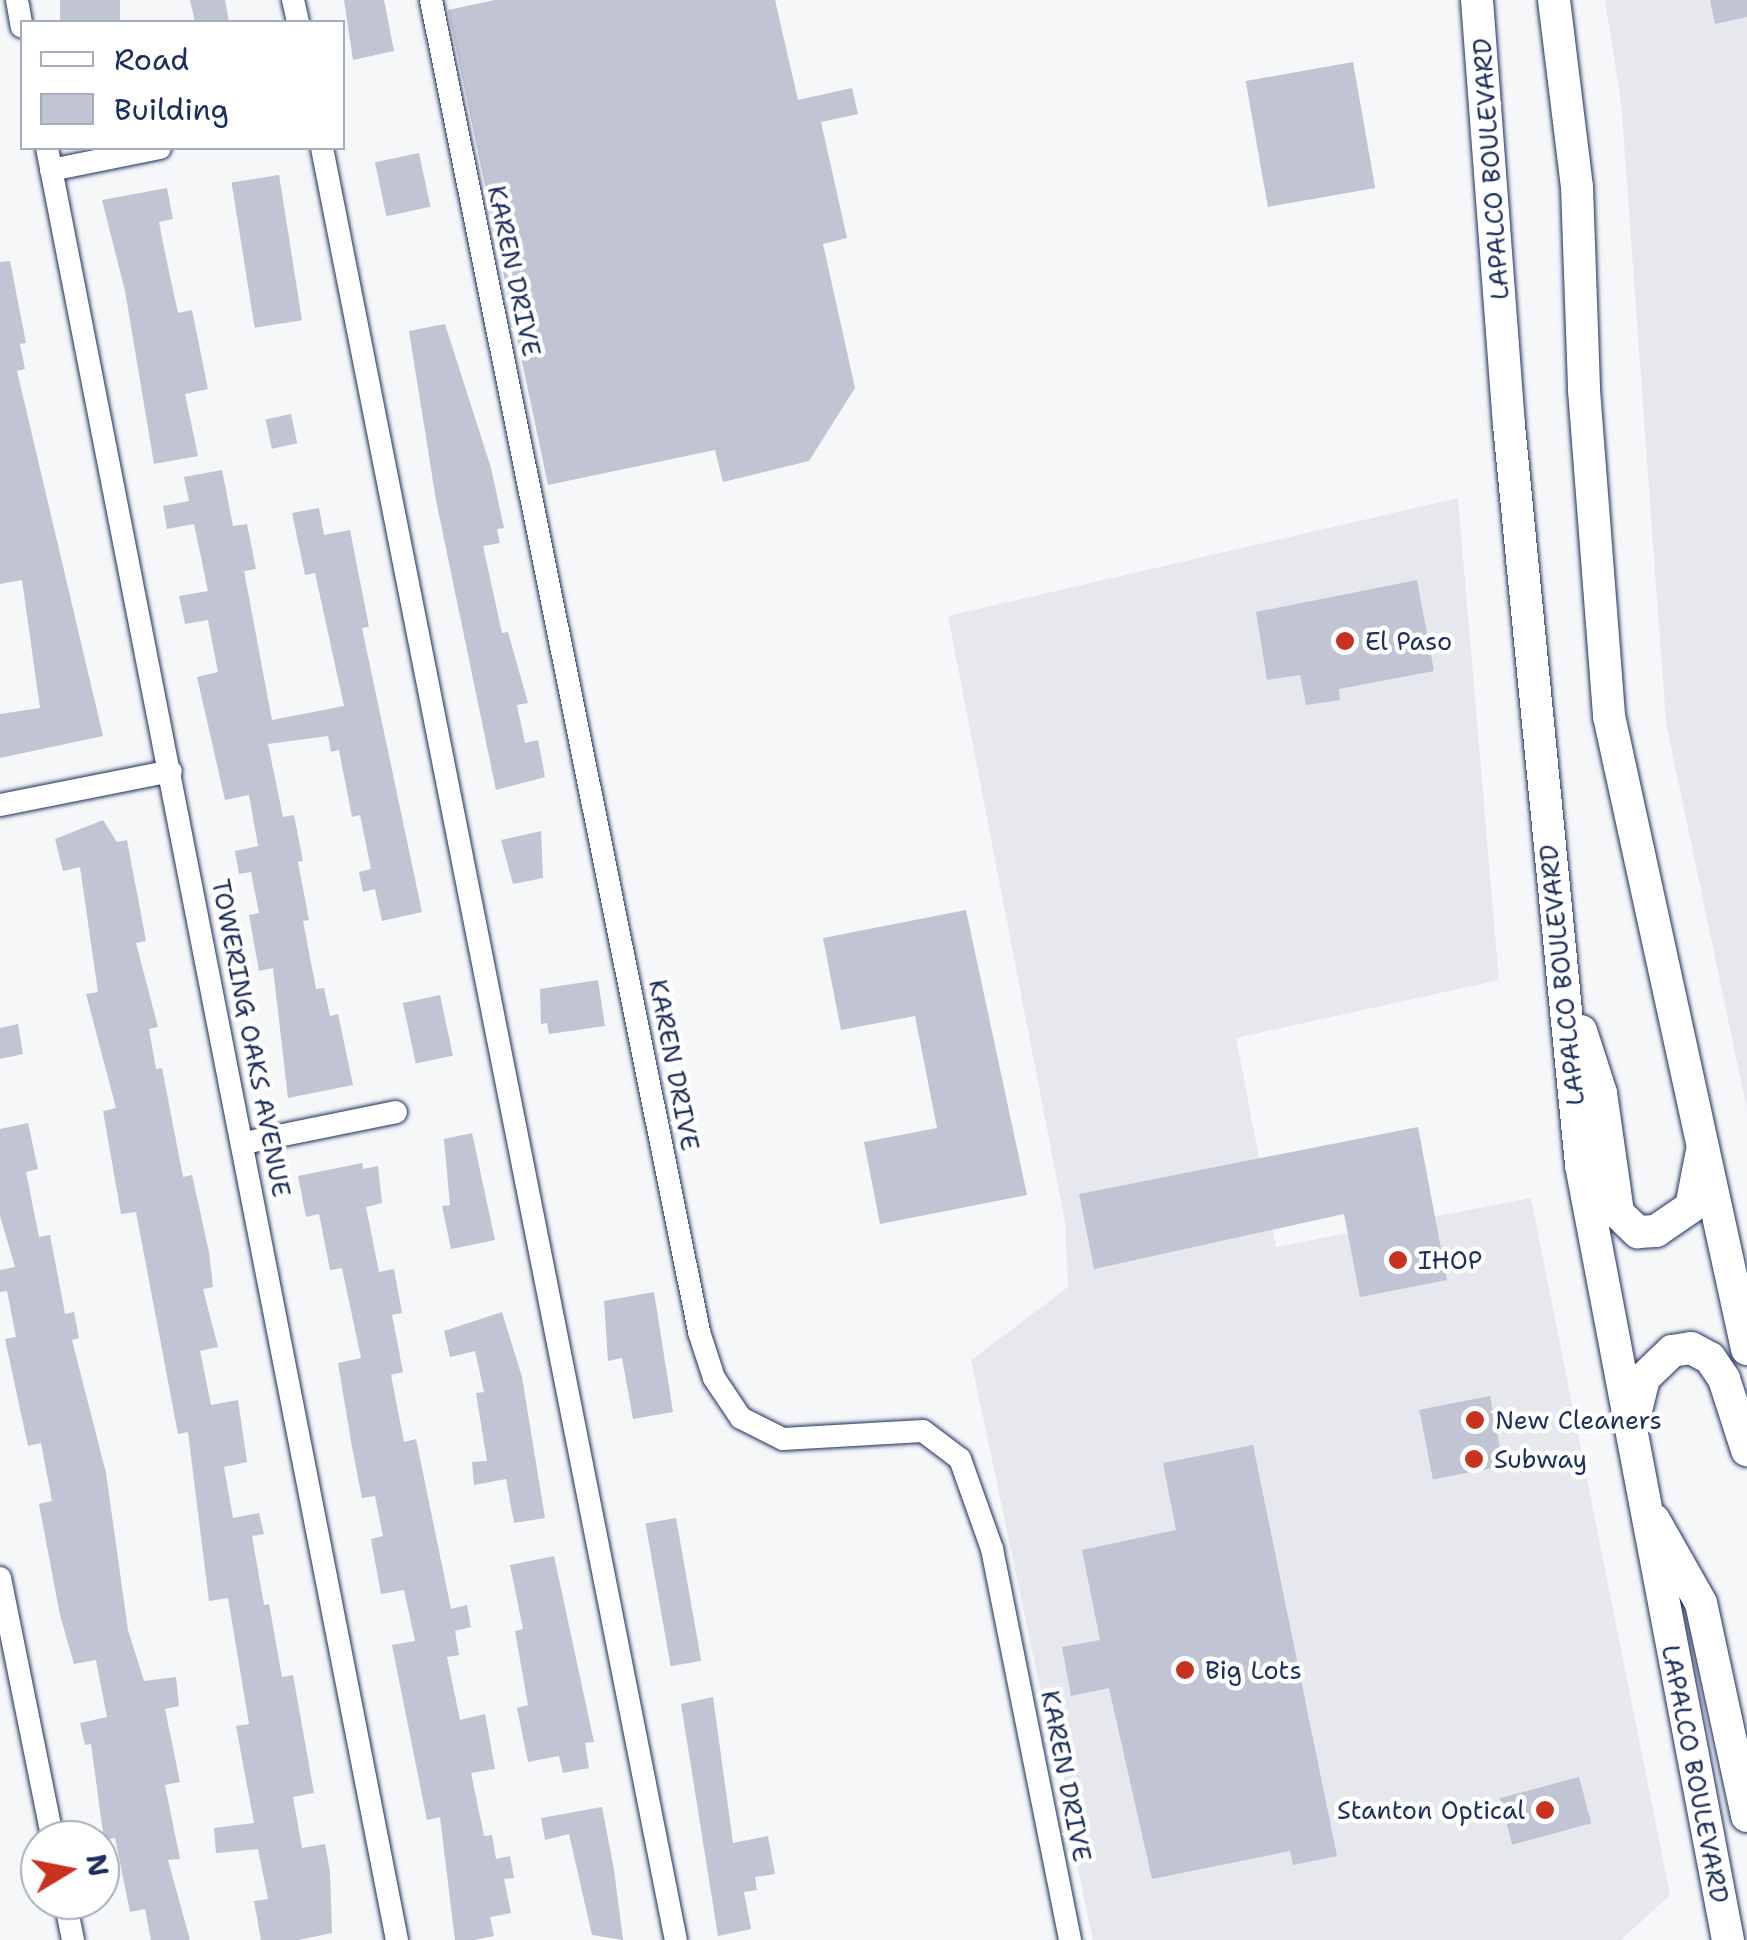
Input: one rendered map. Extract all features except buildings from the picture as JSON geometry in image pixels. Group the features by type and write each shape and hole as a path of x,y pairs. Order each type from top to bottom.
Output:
{"main road":[{"name":"LAPALCO BOULEVARD","path":"1477,0 1581,1165 1629,1440 1731,1938"},
{"path":"1554,0 1578,187 1584,390 1610,716 1705,1136 1747,1349"},
{"path":"1561,970 1601,1093 1618,1213 1638,1232 1656,1232 1691,1207 1705,1136"},
{"path":"1629,1440 1644,1378 1672,1351 1691,1348 1710,1358 1724,1379 1747,1450"},
{"path":"1640,1494 1701,1603 1747,1816"},
{"path":"1723,1714 1747,1752"}],"street":[{"name":"KAREN DRIVE","path":"431,0 699,1332 714,1378 741,1418 783,1439 923,1431 960,1459 992,1549 1070,1940"},
{"path":"49,159 140,150"},
{"path":"322,150 676,1940"},
{"name":"TOWERING OAKS AVENUE","path":"49,159 397,1940"},
{"path":"0,805 171,770"},
{"path":"244,1143 396,1112"},
{"path":"0,1578 49,1820"}],"shaded area":[{"path":"1605,0 1747,0 1747,1110 1666,723 1621,102"},
{"path":"1458,498 1499,980 1236,1038 1276,1247 1531,1198 1670,1895 1621,1940 1093,1940 971,1360 1068,1287 1065,1222 948,616"}],"place":[{"name":"El Paso","path":"1345,641"},
{"name":"IHOP","path":"1398,1260"},
{"name":"New Cleaners","path":"1475,1420"},
{"name":"Subway","path":"1474,1459"},
{"name":"Big Lots","path":"1185,1670"},
{"name":"Stanton Optical","path":"1545,1810"}]}
